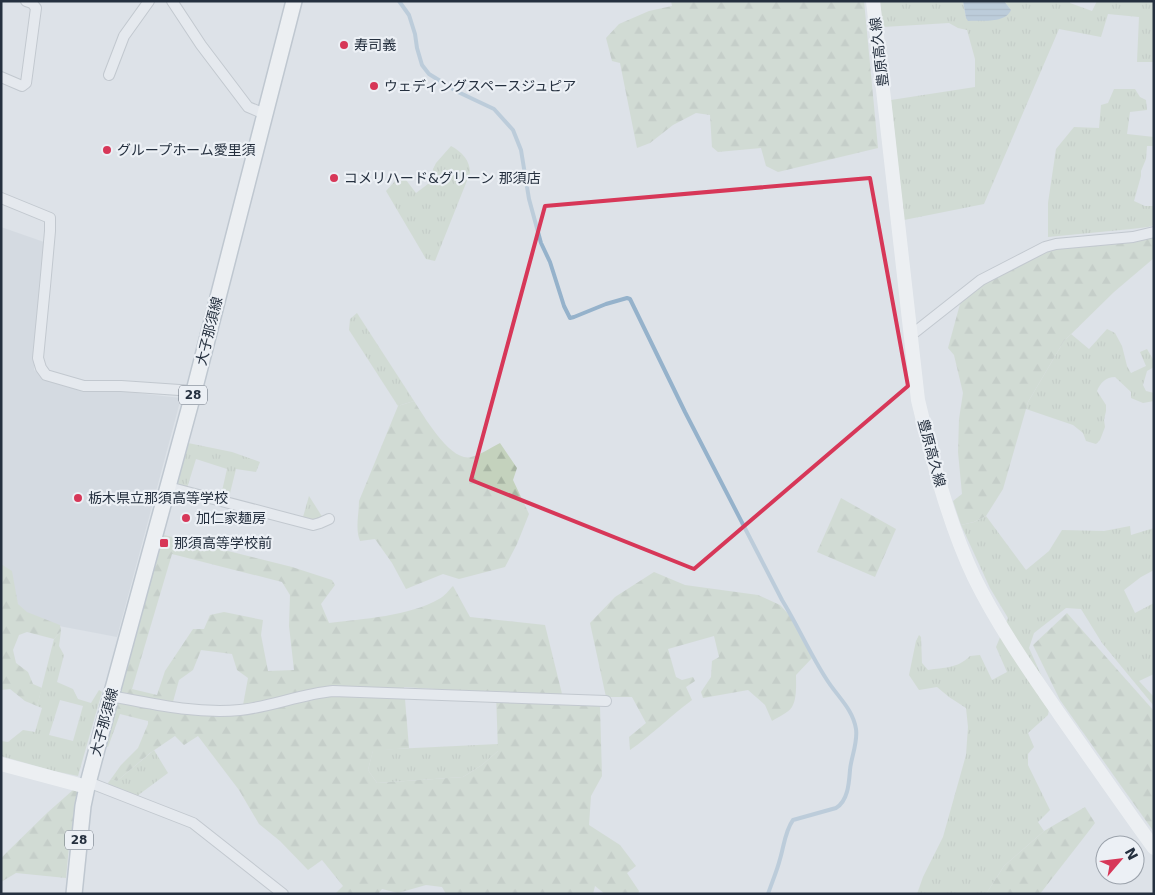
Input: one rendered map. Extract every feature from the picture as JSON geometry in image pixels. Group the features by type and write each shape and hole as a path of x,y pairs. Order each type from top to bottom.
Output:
{"main road":[{"name":"大子那須線","path":"74,894 83,806 88,785 194,391 294,1"},
{"name":"豊原高久線","path":"873,1 918,400 930,452 955,530 973,575 995,618 1019,656 1154,848"},
{"path":"1,764 88,785"}],"street":[{"path":"1,77 22,86 26,83 36,8 32,3 26,1"},
{"path":"109,76 124,36 149,1"},
{"path":"172,1 200,45 248,107 265,114"},
{"path":"1,198 50,218 48,259 38,358 40,368 46,375 84,386 121,386 194,391"},
{"path":"910,336 982,280 1044,247 1056,244 1133,237 1154,232"},
{"path":"168,487 314,525 328,519"},
{"path":"111,696 178,708 218,711 242,710 317,692 334,691 606,701"},
{"path":"88,785 193,823 283,894"}],"highlighted area":[{"path":"870,178 908,386 694,569 471,480 545,206"}],"shaded area":[{"name":"栃木県立那須高等学校","path":"1,227 44,242 34,370 44,378 83,392 119,391 181,398 117,637 1,615"}],"green space":[{"path":"671,1 864,1 878,148 778,172 766,166 761,148 718,152 712,147 710,115 696,113 673,125 650,143 637,148 620,63 612,61 606,38 619,24 649,11 672,6"},
{"path":"880,1 963,1 966,18 1011,10 1004,1 1070,1 1070,3 1092,11 1097,1 1154,1 1154,62 1137,62 1139,17 1108,14 1101,37 1059,29 984,204 904,220 891,100 975,87 975,59 967,30 949,23 883,27"},
{"path":"1114,89 1135,89 1140,97 1146,100 1147,110 1130,112 1127,134 1154,137 1154,146 1147,146 1146,159 1141,171 1134,201 1145,206 1154,206 1154,225 1048,237 1048,203 1056,149 1074,127 1099,128 1101,105 1108,103"},
{"path":"451,146 465,157 469,164 470,173 435,261 426,259 386,191 395,181 406,180 416,193 432,181 433,169 436,163"},
{"path":"1154,234 1154,258 1114,292 1064,341 1028,402 1003,489 986,516 974,522 961,525 953,501 962,494 958,452 959,419 963,393 954,355 948,348 960,304 984,283 1046,250"},
{"path":"357,313 414,401 398,406 349,330 350,319"},
{"path":"1107,329 1115,333 1122,346 1127,366 1131,373 1146,366 1140,352 1147,349 1154,361 1154,367 1147,371 1143,385 1146,391 1154,393 1154,401 1143,403 1131,398 1131,392 1115,377 1104,381 1097,391 1106,405 1105,427 1100,440 1096,444 1086,441 1083,433 1073,425 1026,409 1028,402 1064,341 1071,334 1089,349"},
{"path":"414,401 438,436 455,452 463,457 471,457 500,443 517,468 513,480 529,514 505,567 459,579 443,574 406,589 392,563 375,539 360,541 357,526 359,501 398,406"},
{"path":"188,443 232,452 260,462 256,472 236,469 230,493 222,491 227,469 196,459 187,488 176,484"},
{"path":"309,496 323,518 313,521 303,517"},
{"path":"841,498 896,529 875,577 817,552"},
{"path":"986,516 1026,570 1049,551 1062,530 1104,531 1130,526 1131,535 1154,528 1154,570 1124,590 1135,613 1154,603 1154,674 1139,681 1154,697 1154,706 1102,643 1081,609 1066,608 1034,633 1029,648 1051,697 1048,715 1028,733 1034,747 1028,754 1028,765 1050,810 1038,822 1044,831 1004,866 986,894 917,894 923,877 943,837 966,755 968,727 966,708 937,687 919,690 909,675 916,641 919,635 921,637 922,663 928,670 945,668 960,663 970,656 980,655 992,680 1007,672 996,647 1008,618 990,588 961,525 974,522"},
{"path":"164,535 292,567 332,580 335,585 321,604 329,623 386,616 414,609 441,598 453,586 470,617 545,625 564,702 600,706 602,776 591,796 589,825 620,845 636,866 627,873 639,891 638,894 605,894 595,886 593,894 446,894 442,887 426,885 398,893 382,889 378,894 335,894 343,886 322,860 308,870 280,841 259,824 239,790 198,736 184,745 175,736 150,753 117,781 111,779 121,765 138,748 148,724 148,721 120,714 108,747 105,746","holes":["172,554 282,582 290,595 289,626 294,670 268,671 261,635 263,620 224,612 210,615 204,629 193,629 165,671 157,695 132,689","201,650 232,654 237,670 248,678 243,705 207,714 171,709 179,680 193,670","404,687 496,693 498,751 482,765 463,777 377,783 368,770 373,751 409,748"]},
{"path":"1,564 12,571 18,604 27,612 60,625 61,631 54,639 27,632 19,635 13,650 16,663 28,672 33,684 42,688 37,706 25,701 10,689 1,690"},
{"path":"654,572 685,585 758,595 780,605 792,618 812,658 796,675 795,696 792,707 772,721 765,705 748,690 703,698 701,692 711,677 712,661 719,657 714,636 668,649 676,677 682,680 693,677 695,681 686,687 692,700 630,750 629,737 646,723 632,697 606,697 590,623 615,597"},
{"path":"1067,613 1154,711 1154,832 1060,700 1033,645"},
{"path":"61,631 59,646 64,655 57,682 73,689 78,699 91,703 99,690 102,692 78,776 1,756 1,741 8,742 23,730 35,732 42,708 37,706 54,639","holes":["60,700 83,706 73,741 49,735"]},
{"path":"498,744 498,751 482,765 463,777 377,783 368,770 373,750"},
{"path":"154,750 168,773 137,796 109,786 108,783 111,779 117,781"},
{"path":"73,790 79,792 69,847 66,878 16,873 1,882 1,858"},
{"path":"1085,807 1095,823 1040,894 986,894 1004,866 1044,831"}],"water":[{"path":"963,1 1004,1 1011,10 1004,17 998,19 968,21"}],"waterway":[{"path":"399,1 409,15 422,65 429,74 458,92 494,109 513,130 521,150 529,199 541,243 550,262 564,306 570,318 606,304 627,298 630,299 685,412 782,600 821,670 852,715 856,729 856,739 848,786 843,801 836,808 793,820 786,834 779,863 768,894"}],"place":[{"name":"寿司義","path":"344,45"},
{"name":"ウェディングスペースジュピア","path":"374,86"},
{"name":"グループホーム愛里須","path":"107,150"},
{"name":"コメリハード&グリーン 那須店","path":"334,178"},
{"name":"栃木県立那須高等学校","path":"78,498"},
{"name":"加仁家麺房","path":"186,518"},
{"name":"那須高等学校前","path":"164,543"}]}
